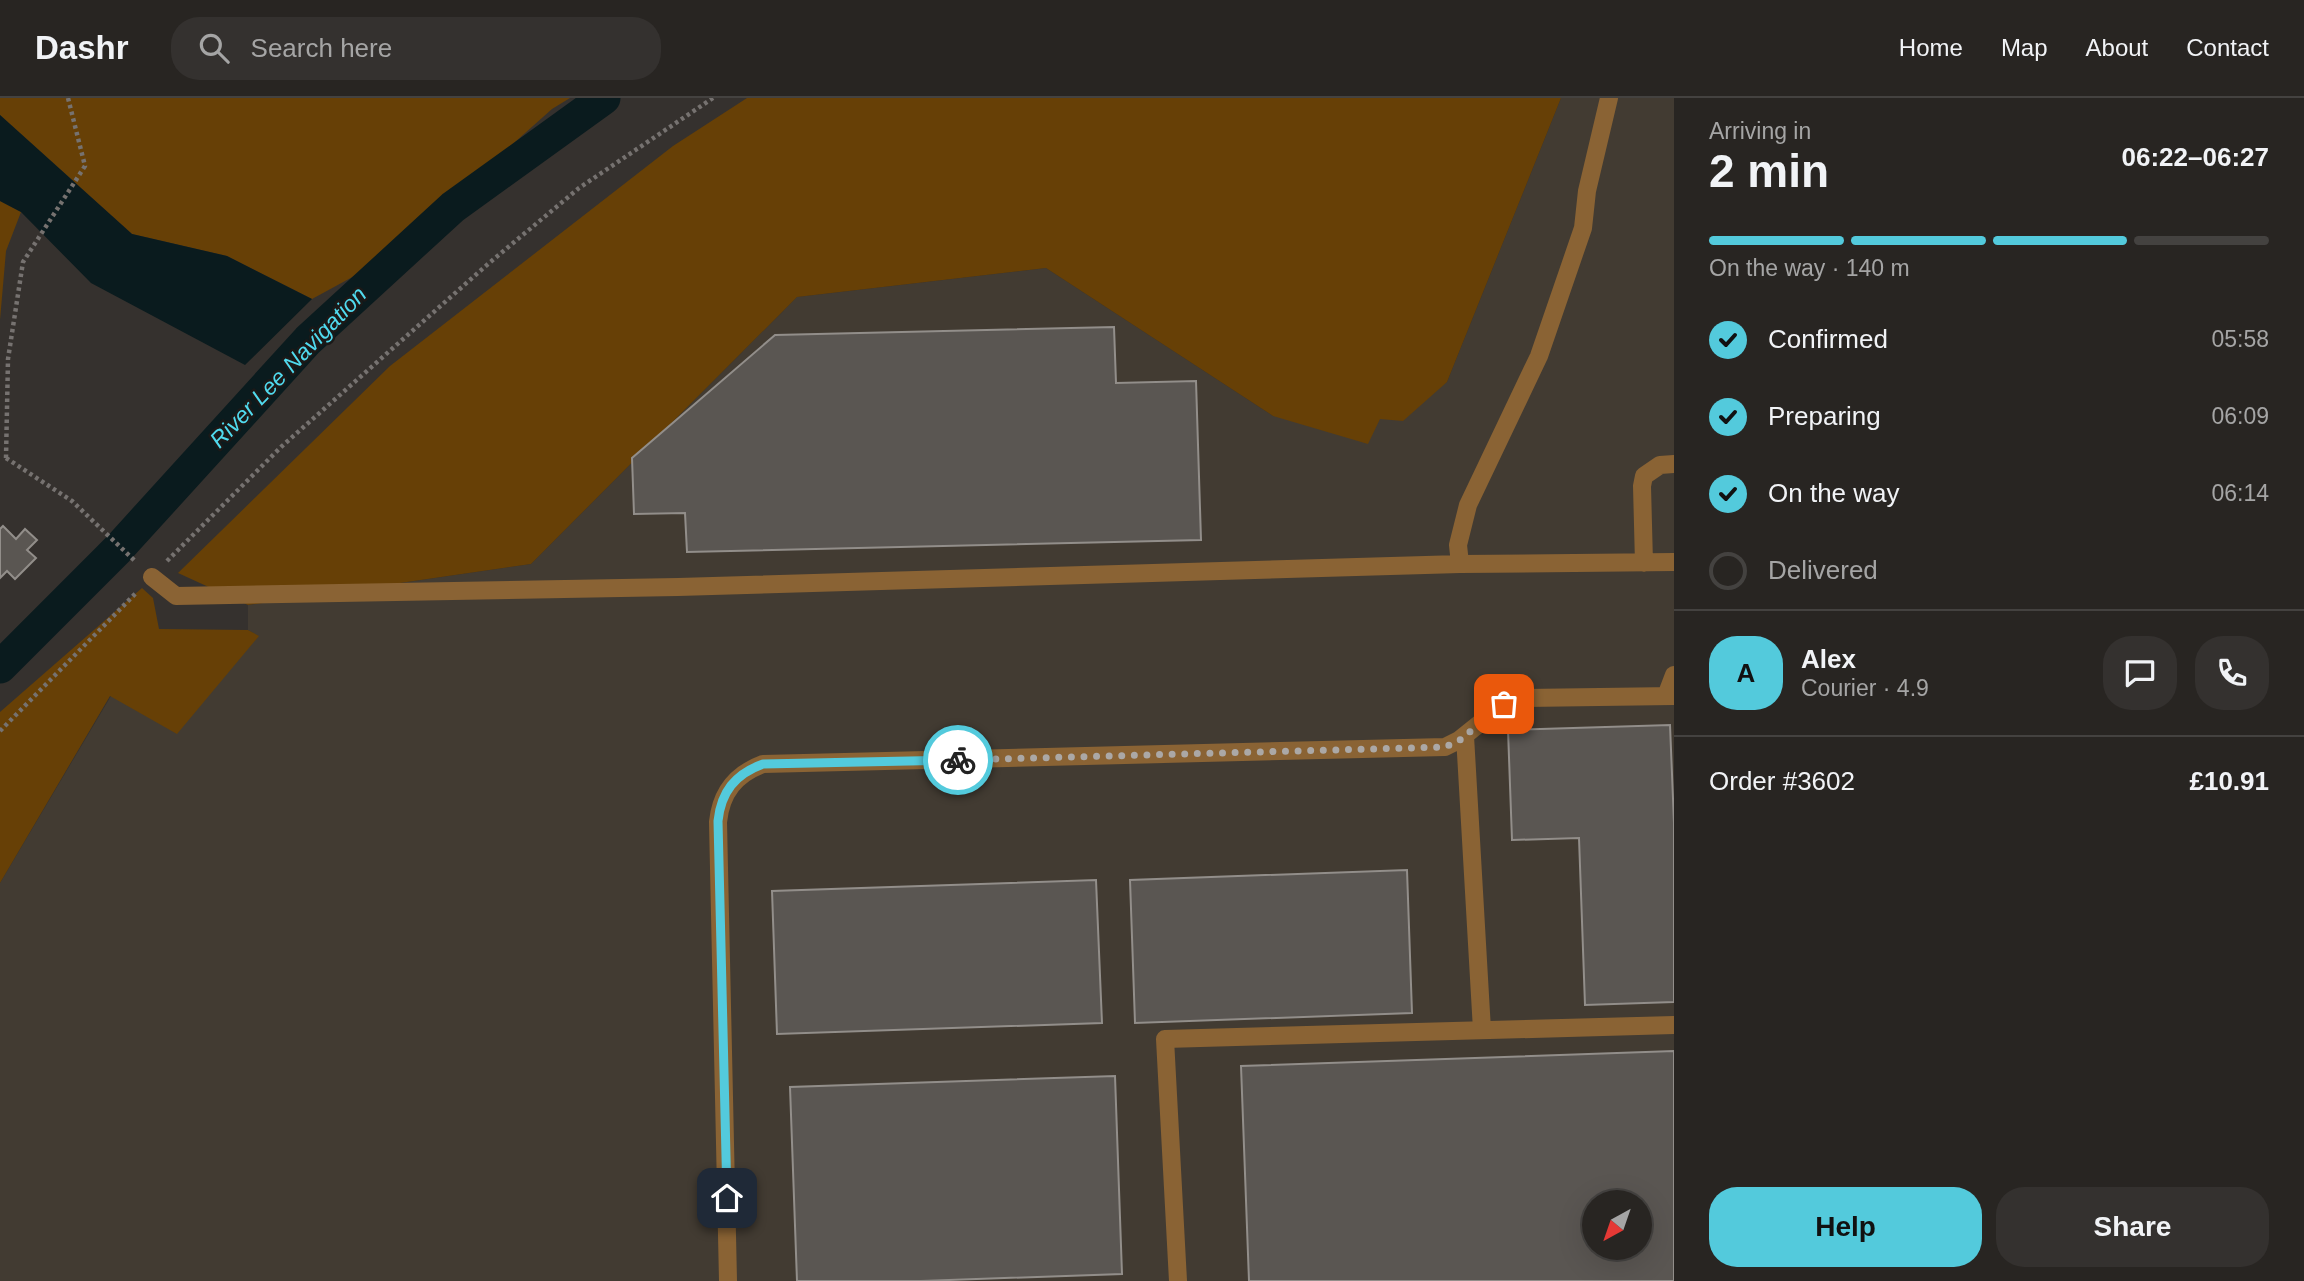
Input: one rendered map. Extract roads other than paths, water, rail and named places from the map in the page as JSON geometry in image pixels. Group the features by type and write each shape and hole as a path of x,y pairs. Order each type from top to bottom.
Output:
{"lane":[{"path":"1460,564 1458,545 1468,505 1539,356 1583,228 1587,191 1609,98"},
{"path":"1644,563 1644,476 1660,465 1674,464"},
{"path":"147,572 176,596 664,587 1460,564 1674,562"},
{"path":"728,1281 718,821 720,803 746,770 763,764 1445,747 1465,736 1504,704 1525,698 1670,696 1674,675"},
{"path":"1465,736 1482,1030"},
{"path":"1178,1281 1165,1039 1674,1025"}],"waterway":[{"name":"River Lee Navigation","path":"0,667 118,549 308,340 453,207 604,98"}]}
